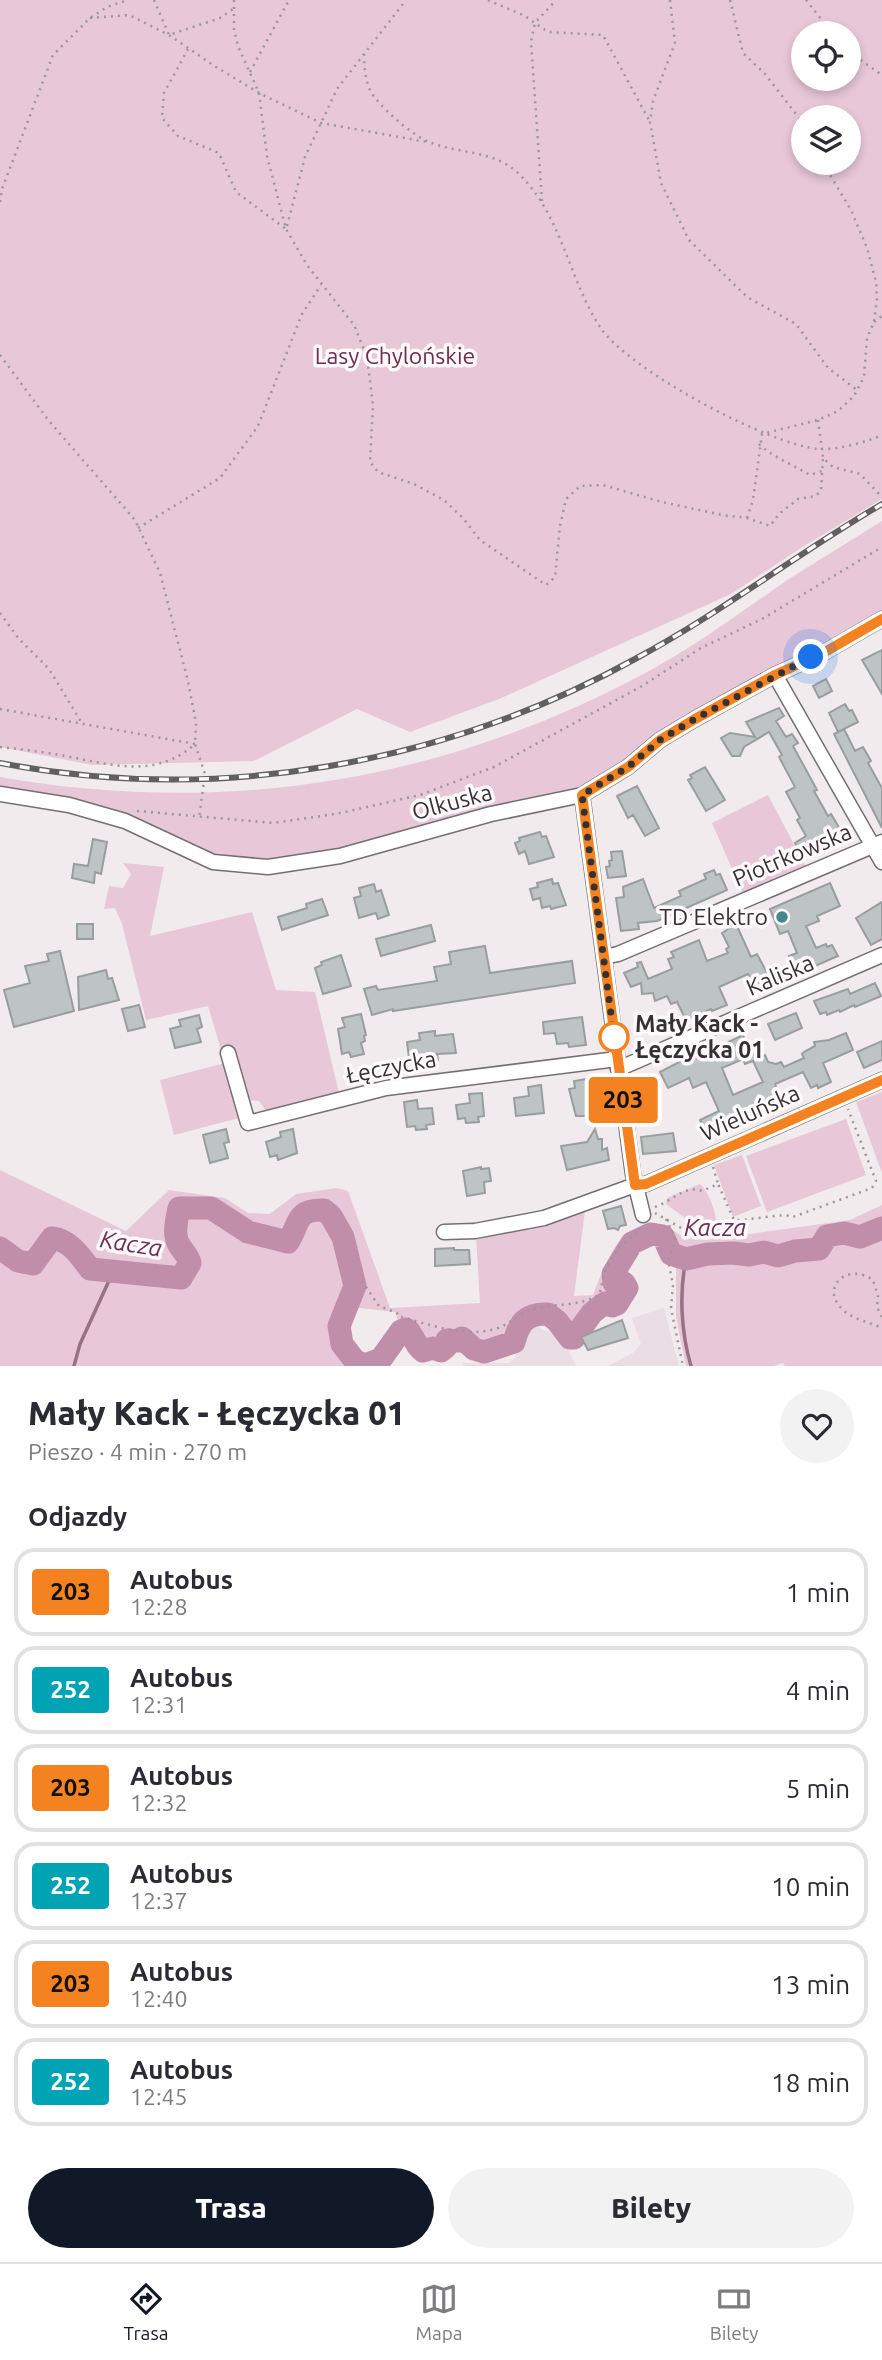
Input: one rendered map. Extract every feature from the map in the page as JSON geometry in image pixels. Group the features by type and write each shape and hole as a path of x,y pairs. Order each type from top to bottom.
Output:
{"street":[{"name":"Olkuska","path":"0,794 69,805 125,821 213,862 268,867 340,856 491,814 582,795 628,767 660,740 882,619"},
{"path":"775,675 877,844 882,862"},
{"path":"582,795 635,1185 645,1212"},
{"name":"Piotrkowska","path":"604,957 618,954 877,844"},
{"name":"Kaliska","path":"618,1064 882,955"},
{"name":"Łęczycka","path":"228,1053 248,1123 386,1088 618,1064"},
{"name":"Wieluńska","path":"635,1185 646,1184 882,1080"},
{"path":"444,1233 475,1231 544,1218 635,1185"}],"path":[{"path":"0,202 2,189 54,55 90,18 128,0"},
{"path":"154,0 169,35"},
{"path":"234,0 233,30 259,93 267,156 286,229 307,265 354,325 366,357 373,405 370,461 378,472 414,484 444,500 480,540 546,585 555,577 560,526 566,499 580,486 603,485 662,502 722,516 747,518 770,526 779,514 798,499 816,495 821,490 823,458 818,420"},
{"path":"250,72 289,0"},
{"path":"286,229 304,157 337,89 407,0"},
{"path":"488,0 548,32 603,35 650,122 661,183 689,240 747,297 796,324 828,368 857,390"},
{"path":"542,201 531,41 535,23 556,0"},
{"path":"650,122 653,101 675,43 670,0"},
{"path":"730,0 743,53 765,74 791,108"},
{"path":"806,0 823,21"},
{"path":"169,35 220,18 233,9"},
{"path":"90,18 129,15 169,35 259,93 321,123 489,156 517,172 542,201 558,233 577,285 601,330 630,357 665,382 762,434 821,449 863,442 882,435"},
{"path":"188,48 164,93 162,118 178,136 219,153 236,192 286,229"},
{"path":"365,54 364,72 371,93 408,129 428,142"},
{"path":"861,60 882,75"},
{"path":"762,434 818,420 838,411 857,390 864,377 867,338 874,322 877,299 876,282 867,248 848,203 830,175"},
{"path":"138,528 220,478 258,426 302,314 322,284"},
{"path":"874,322 882,316"},
{"path":"0,355 49,421 135,520 160,573 188,681 196,723 195,744 205,774 200,818"},
{"path":"747,518 753,500 762,434"},
{"path":"759,444 772,456 789,462 810,475 822,471"},
{"path":"823,458 832,467 860,474 880,495"},
{"path":"127,810 274,823 341,813 420,795 494,767 642,686 701,649 762,620 882,547"},
{"path":"0,613 19,639 49,668 83,725"},
{"path":"0,709 195,744"},
{"path":"0,747 117,766 143,767 168,762 183,755 195,744"},
{"path":"666,1204 683,1192 698,1188 702,1191 718,1184 732,1219 766,1219 787,1214 793,1217 872,1188 875,1184 844,1097"},
{"path":"362,1281 379,1306 397,1313 398,1316 441,1328 469,1331 491,1329 534,1309 575,1303 599,1294 605,1271 622,1245 639,1232 645,1212 666,1219 696,1236 724,1234 732,1228 736,1220"},
{"path":"666,1219 675,1237 668,1260 673,1285 673,1315 683,1366"},
{"path":"882,1317 877,1307 878,1296 873,1280 856,1272 838,1280 835,1294 840,1307 857,1318 882,1328"}],"shaded area":[{"path":"664,1308 679,1366 608,1366 633,1353 641,1344 632,1318"},
{"path":"532,1324 554,1335 566,1345 576,1366 463,1366 462,1363 509,1363 514,1359"}],"green space":[{"name":"Lasy Chylońskie","path":"0,0 882,0 882,499 731,594 499,699 410,732 357,709 254,761 92,765 0,747"},
{"path":"882,521 882,611 823,647 752,679 685,720 628,760 572,791 285,862 215,855 137,818 0,792 0,777 85,788 170,793 253,790 334,780 415,763 495,739 574,708 669,660 792,577"},
{"path":"768,795 806,867 743,894 712,823"},
{"path":"123,863 164,867 150,936 252,912 276,990 315,992 339,1093 266,1111 259,1101 246,1100 232,1047 221,1050 208,1006 146,1020 122,924 115,908 104,909 109,886 123,888 131,874"},
{"path":"225,1063 239,1118 174,1135 160,1080"},
{"path":"882,1092 882,1173 856,1102"},
{"path":"846,1119 866,1175 767,1212 746,1156"},
{"path":"742,1155 761,1206 733,1217 714,1165"},
{"path":"0,1170 126,1231 169,1190 225,1198 248,1213 270,1214 296,1194 337,1188 348,1191 390,1308 480,1303 476,1235 531,1227 585,1211 574,1296 593,1295 619,1241 628,1233 641,1228 661,1224 686,1238 706,1240 850,1220 882,1205 882,1366 785,1366 783,1363 774,1366 686,1366 676,1317 676,1265 661,1248 653,1244 637,1246 635,1257 628,1268 630,1278 635,1283 632,1297 606,1311 574,1343 568,1342 562,1329 548,1316 540,1316 527,1317 519,1323 509,1341 477,1345 472,1337 452,1335 423,1344 416,1331 400,1326 395,1312 342,1306 335,1330 337,1346 350,1366 0,1366"},
{"path":"700,1184 706,1192 716,1219 712,1228 694,1225 666,1204 667,1198"}],"building":[{"path":"882,650 882,694 862,660"},
{"path":"826,679 832,691 819,698 813,686"},
{"path":"845,704 849,711 852,710 858,722 838,732 829,713"},
{"path":"779,708 784,716 776,721 786,737 792,734 798,743 793,746 817,790 814,791 828,816 831,814 843,834 800,854 795,843 806,836 786,792 795,787 769,732 744,747 740,756 732,756 721,738 730,733 755,737 746,722"},
{"path":"844,729 855,751 863,747 871,761 868,763 882,788 882,828 834,734"},
{"path":"705,767 725,800 706,811 688,780 692,778 690,775"},
{"path":"637,786 659,828 645,836 633,815 628,818 617,796"},
{"path":"540,832 542,837 546,836 554,857 529,864 525,851 519,854 515,843 520,841 519,838"},
{"path":"93,839 107,842 101,874 95,872 94,883 72,878 74,864 88,866"},
{"path":"622,851 626,876 608,878 606,867 610,866 609,861 612,860 611,852"},
{"path":"714,870 716,875 720,874 727,890 657,921 638,923 639,929 621,931 616,898 624,897 623,887 643,879 654,908 681,896 679,891 706,879 704,874"},
{"path":"552,879 553,884 558,883 566,905 551,909 550,906 542,908 540,898 533,900 530,889 538,887 537,883"},
{"path":"830,883 840,906 817,916 819,921 806,926 816,948 832,945 838,956 799,973 789,956 797,953 788,931 780,934 770,909"},
{"path":"374,884 376,892 381,890 389,915 378,919 376,913 359,918 354,898 361,896 359,888"},
{"path":"322,899 328,915 282,930 278,917 307,908 306,904"},
{"path":"882,902 882,939 871,945 856,918"},
{"path":"77,924 93,924 93,939 77,939"},
{"path":"736,924 751,957 757,954 773,984 756,992 748,974 719,987 727,1005 686,1020 677,1002 671,1004 667,996 655,1001 653,993 642,994 641,983 631,987 624,973 638,967 637,963 641,962 648,979 672,969 668,959 674,957 671,952 699,940 707,961 728,953 726,949 729,947 722,933"},
{"path":"431,925 435,941 381,956 376,939"},
{"path":"485,946 490,973 572,961 575,983 393,1009 372,1015 364,989 376,986 378,990 437,981 434,967 451,964 449,952"},
{"path":"60,951 74,1011 14,1027 4,990 30,983 25,966 49,961 47,954"},
{"path":"341,955 351,986 323,994 315,968 322,965 321,962"},
{"path":"106,970 108,979 112,978 119,1000 79,1010 78,977"},
{"path":"875,983 881,996 840,1012 820,1014 814,1001 848,989 850,994"},
{"path":"139,1005 145,1027 128,1031 122,1009"},
{"path":"796,1013 802,1028 775,1040 768,1024"},
{"path":"361,1014 366,1035 365,1041 361,1043 364,1054 351,1057 349,1052 342,1054 338,1029 345,1027 342,1018"},
{"path":"199,1015 202,1027 197,1029 201,1042 175,1048 170,1029 181,1026 179,1020"},
{"path":"582,1017 586,1045 569,1047 568,1043 557,1044 555,1033 544,1034 543,1022"},
{"path":"435,1031 435,1036 453,1034 456,1053 437,1054 438,1060 423,1062 422,1057 409,1058 407,1042 420,1040 419,1033"},
{"path":"846,1033 853,1050 823,1063 831,1082 811,1088 803,1072 775,1084 783,1103 744,1120 741,1112 722,1121 726,1128 712,1135 708,1127 704,1129 700,1120 719,1111 706,1082 693,1088 689,1078 668,1088 660,1072 687,1058 715,1060 711,1050 743,1035 745,1040 748,1039 756,1059 765,1055 768,1062 781,1062 784,1067 804,1058 802,1054 815,1046 814,1042 829,1040","holes":["743,1059 745,1064 753,1061 763,1082 733,1095 722,1068"]},
{"path":"882,1041 882,1060 864,1068 857,1052"},
{"path":"593,1078 597,1106 593,1107 594,1113 576,1116 569,1089 575,1088 574,1081"},
{"path":"541,1085 544,1113 516,1116 514,1098 529,1096 528,1087"},
{"path":"482,1093 484,1116 478,1117 479,1122 466,1123 465,1118 458,1119 456,1105 470,1103 469,1094"},
{"path":"417,1100 418,1109 432,1108 434,1124 426,1125 427,1129 407,1127 404,1102"},
{"path":"226,1129 229,1142 224,1143 228,1158 210,1163 203,1135"},
{"path":"293,1129 297,1153 278,1160 277,1155 270,1157 266,1142 281,1137 280,1132"},
{"path":"595,1129 598,1139 602,1139 602,1150 607,1148 609,1160 567,1170 561,1146 587,1142"},
{"path":"673,1133 676,1151 643,1154 641,1137"},
{"path":"489,1168 491,1181 484,1182 485,1193 467,1196 463,1171"},
{"path":"621,1206 626,1225 620,1226 618,1230 608,1229 603,1211"},
{"path":"435,1249 469,1250 470,1264 435,1266"},
{"path":"622,1320 628,1338 588,1350 581,1337"}],"waterway":[{"name":"Kacza","path":"0,1248 18,1261 33,1264 52,1238 69,1245 90,1269 181,1278 190,1263 176,1235 179,1208 211,1208 248,1232 288,1242 303,1215 314,1210 324,1210 331,1216 343,1237 355,1286 339,1326 342,1344 355,1361 365,1365 381,1359 401,1331 406,1329 423,1351 433,1348 441,1351 446,1347 447,1340 459,1341 462,1338 474,1349 484,1352 514,1342 518,1329 529,1317 548,1314 570,1338 574,1338 592,1313 605,1303 612,1306 617,1304 627,1288 624,1283 614,1283 613,1274 632,1243 651,1234 663,1236 671,1254 686,1259 708,1254 733,1253 749,1255 764,1252 778,1256 819,1249 827,1236 844,1233 860,1237 882,1228"},
{"path":"686,1259 682,1312 691,1366"},
{"path":"74,1366 80,1344 113,1272"}],"railway":[{"path":"0,763 82,775 164,779 246,776 327,766 407,750 485,726 561,696 635,659 698,622 882,504"}],"bus line":[{"name":"203","path":"882,619 825,652 798,663 695,719 660,740 628,767 582,795 635,1185 646,1184 882,1080"}],"place":[{"name":"TD Elektro","path":"782,917"},
{"name":"Mały Kack - Łęczycka 01","path":"614,1037"}],"route":[{"path":"614,1037 582,795 628,767 660,740 811,657"}]}
